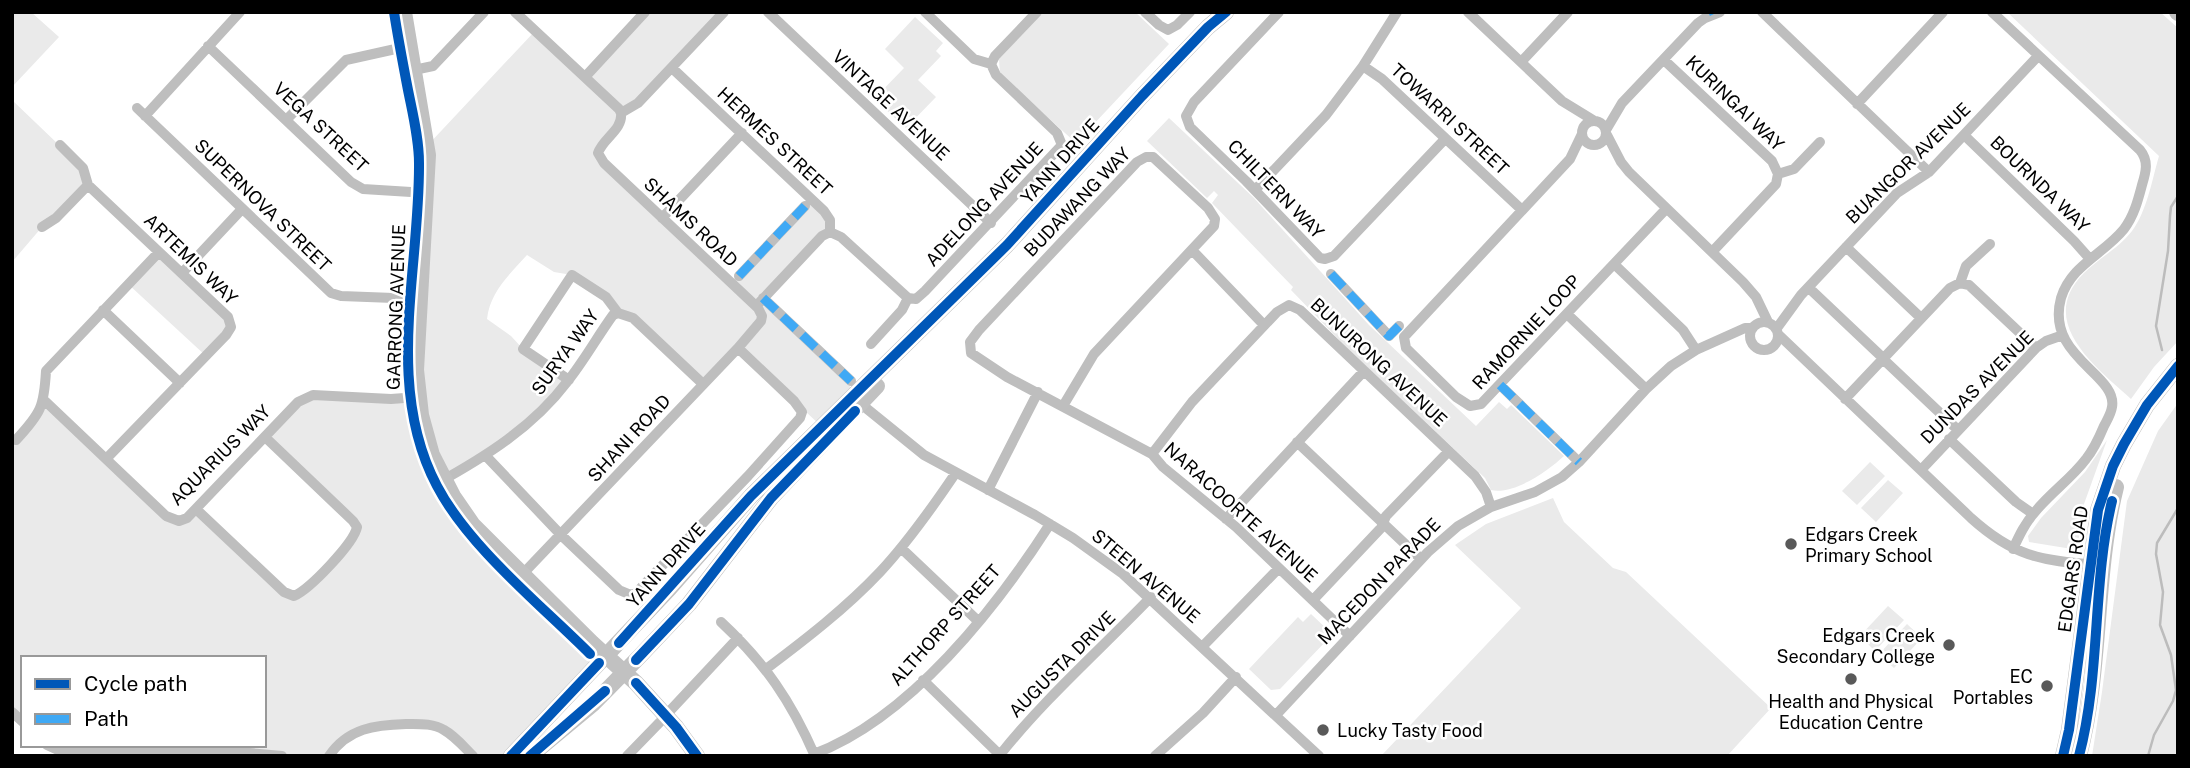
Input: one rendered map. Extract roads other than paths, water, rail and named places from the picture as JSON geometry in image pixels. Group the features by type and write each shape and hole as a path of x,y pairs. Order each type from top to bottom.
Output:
{"street":[{"path":"208,46 240,12"},
{"name":"GARRONG AVENUE","path":"394,12 398,49 418,141 423,193"},
{"name":"GARRONG AVENUE","path":"404,12 398,49 414,70 428,155 416,299 414,397 440,482 473,525 520,578 667,721 686,756"},
{"path":"414,70 433,66 484,12"},
{"path":"515,12 621,113 635,107 724,12"},
{"path":"584,77 645,12"},
{"name":"VINTAGE AVENUE","path":"768,12 991,223"},
{"name":"ADELONG AVENUE","path":"908,298 920,296 1062,145 1057,133 996,75 990,64 974,60 925,12"},
{"path":"990,64 1037,12"},
{"path":"1145,12 1168,30 1190,12"},
{"name":"YANN DRIVE","path":"511,756 670,588 751,496 1007,245 1143,96 1208,27 1226,12"},
{"name":"CHILTERN WAY","path":"1279,12 1194,102 1186,116 1190,127 1320,258 1330,258 1341,249 1445,138"},
{"path":"1468,12 1562,101 1602,123 1621,162"},
{"path":"1521,62 1568,12"},
{"path":"1762,12 1929,172"},
{"path":"1857,104 1943,12"},
{"path":"1992,12 2145,157 2145,176 2131,219 2118,236 2071,278 2062,297 2059,317 2063,335 2073,355 2109,390 2112,409 2086,459 2024,525 2013,549"},
{"path":"1582,134 1585,124 1622,103 1698,23 1716,13"},
{"name":"TOWARRI STREET","path":"1392,14 1363,66 1382,79 1522,210"},
{"name":"SUPERNOVA STREET","path":"208,46 141,112 331,293 341,296 416,299"},
{"name":"VEGA STREET","path":"208,46 358,186 363,189 423,193"},
{"path":"286,120 346,60 398,49"},
{"name":"BUANGOR AVENUE","path":"1775,328 1897,193 1929,172 2038,56"},
{"name":"KURINGAI WAY","path":"1664,60 1772,161 1778,174"},
{"path":"1255,190 1326,115 1363,66"},
{"name":"HERMES STREET","path":"672,68 827,213 830,232 841,237 908,298"},
{"path":"1562,101 1585,140 1621,162 1749,289 1775,328 1813,369 1989,534 2013,549 2044,559 2096,565"},
{"path":"1594,145 1601,143 1622,103"},
{"name":"SHAMS ROAD","path":"621,113 620,125 603,143 598,153 604,163 760,307 851,381"},
{"path":"662,218 742,133"},
{"name":"RAMORNIE LOOP","path":"1570,159 1582,134"},
{"name":"BOURNDA WAY","path":"1964,135 2090,259"},
{"path":"1712,252 1776,184 1778,174 1794,169 1820,142"},
{"name":"ARTEMIS WAY","path":"60,145 83,168 88,185 228,317 230,327 226,335 106,459"},
{"name":"RAMORNIE LOOP","path":"1594,145 1570,159 1404,337 1406,348 1466,405 1475,407 1481,404 1666,209"},
{"name":"BUDAWANG WAY","path":"1150,156 1156,159 1213,213 1214,226 1192,250 1088,361 1063,406 971,353 970,342 1142,159 1150,156"},
{"path":"42,227 56,218 88,185"},
{"path":"739,276 806,206"},
{"path":"182,273 242,209"},
{"name":"SHANI ROAD","path":"520,578 738,348 759,324 760,307 824,234 830,232"},
{"path":"1845,399 1950,288 1960,283 1966,266 1990,244"},
{"path":"1846,247 1921,318"},
{"path":"1192,250 1264,326"},
{"path":"16,440 30,425 45,401 46,371 159,252"},
{"path":"1614,264 1683,330 1696,350"},
{"path":"1331,274 1389,336 1399,326"},
{"path":"569,380 523,349 572,275 606,297 618,313 633,318 704,384"},
{"path":"1960,283 1971,287 2036,348"},
{"path":"1809,288 1958,430"},
{"path":"1749,289 1754,305 1751,341 1754,345 1763,350 1773,347 1813,369"},
{"path":"871,344 902,310 908,298"},
{"name":"BUNURONG AVENUE","path":"1152,454 1175,421 1264,326 1284,307 1295,307 1449,451 1482,485 1491,507"},
{"path":"103,310 180,383"},
{"name":"SURYA WAY","path":"440,482 485,455 528,424 569,380 613,315 618,313"},
{"path":"1567,314 1646,389"},
{"path":"1753,326 1761,321 1775,328"},
{"name":"MACEDON PARADE","path":"1276,715 1422,559 1458,526 1491,507 1549,485 1579,462 1646,389 1671,366 1696,350 1753,326"},
{"path":"1773,347 1775,328"},
{"name":"YANN DRIVE","path":"530,756 585,711 689,604 771,498 861,404 918,333"},
{"name":"DUNDAS AVENUE","path":"1921,470 2036,348 2063,335"},
{"name":"MACEDON PARADE","path":"1718,341 1751,341"},
{"path":"485,455 561,535 619,590 633,594 748,477 795,426 802,412 794,401 738,348"},
{"name":"EDGARS ROAD","path":"2079,756 2087,720 2098,510 2113,466 2147,405 2178,366"},
{"path":"1226,519 1364,371"},
{"name":"EDGARS ROAD","path":"2063,756 2096,565 2124,462 2150,412 2178,375"},
{"path":"1500,385 1579,462"},
{"path":"988,490 1038,392"},
{"name":"AQUARIUS WAY","path":"45,401 172,520 179,521 187,518 298,402 308,396 414,397"},
{"name":"STEEN AVENUE","path":"861,404 923,455 1050,524 1096,554 1151,597 1319,756"},
{"name":"NARACOORTE AVENUE","path":"1063,406 1152,454 1163,467 1226,519 1350,636"},
{"path":"196,509 284,592 294,596 305,589 353,539 357,527 354,521 265,437"},
{"path":"1949,439 2016,502 2033,514"},
{"path":"1297,442 1422,559"},
{"path":"1312,600 1383,523 1386,516 1449,451"},
{"path":"766,669 851,601 901,548 955,474"},
{"name":"ALTHORP STREET","path":"815,755 841,743 882,717 923,680 978,621 1020,568 1050,524"},
{"path":"901,548 978,621"},
{"path":"1203,646 1279,568"},
{"name":"AUGUSTA DRIVE","path":"1000,755 1044,704 1114,637 1151,597"},
{"path":"721,622 766,669 794,712 815,755"},
{"path":"627,756 667,721 738,638"},
{"path":"1155,756 1189,726 1236,677"},
{"path":"923,680 1000,755"},
{"path":"667,721 697,756"},
{"path":"329,756 337,746 360,729 379,725 422,724 444,730 473,756"},
{"path":"51,747 60,751 125,753 206,749 282,756"}],"waterway":[{"path":"2162,350 2156,326 2168,251 2171,207 2178,196"},
{"path":"2148,756 2154,735 2173,701 2176,690 2171,655 2160,625 2163,592 2156,554 2157,543 2178,508"}],"place":[{"name":"Edgars Creek Primary School","path":"1791,544"},
{"name":"Edgars Creek Secondary College","path":"1949,645"},
{"name":"Health and Physical Education Centre","path":"1851,679"},
{"name":"EC Portables","path":"2047,686"},
{"name":"Lucky Tasty Food","path":"1323,730"}]}
